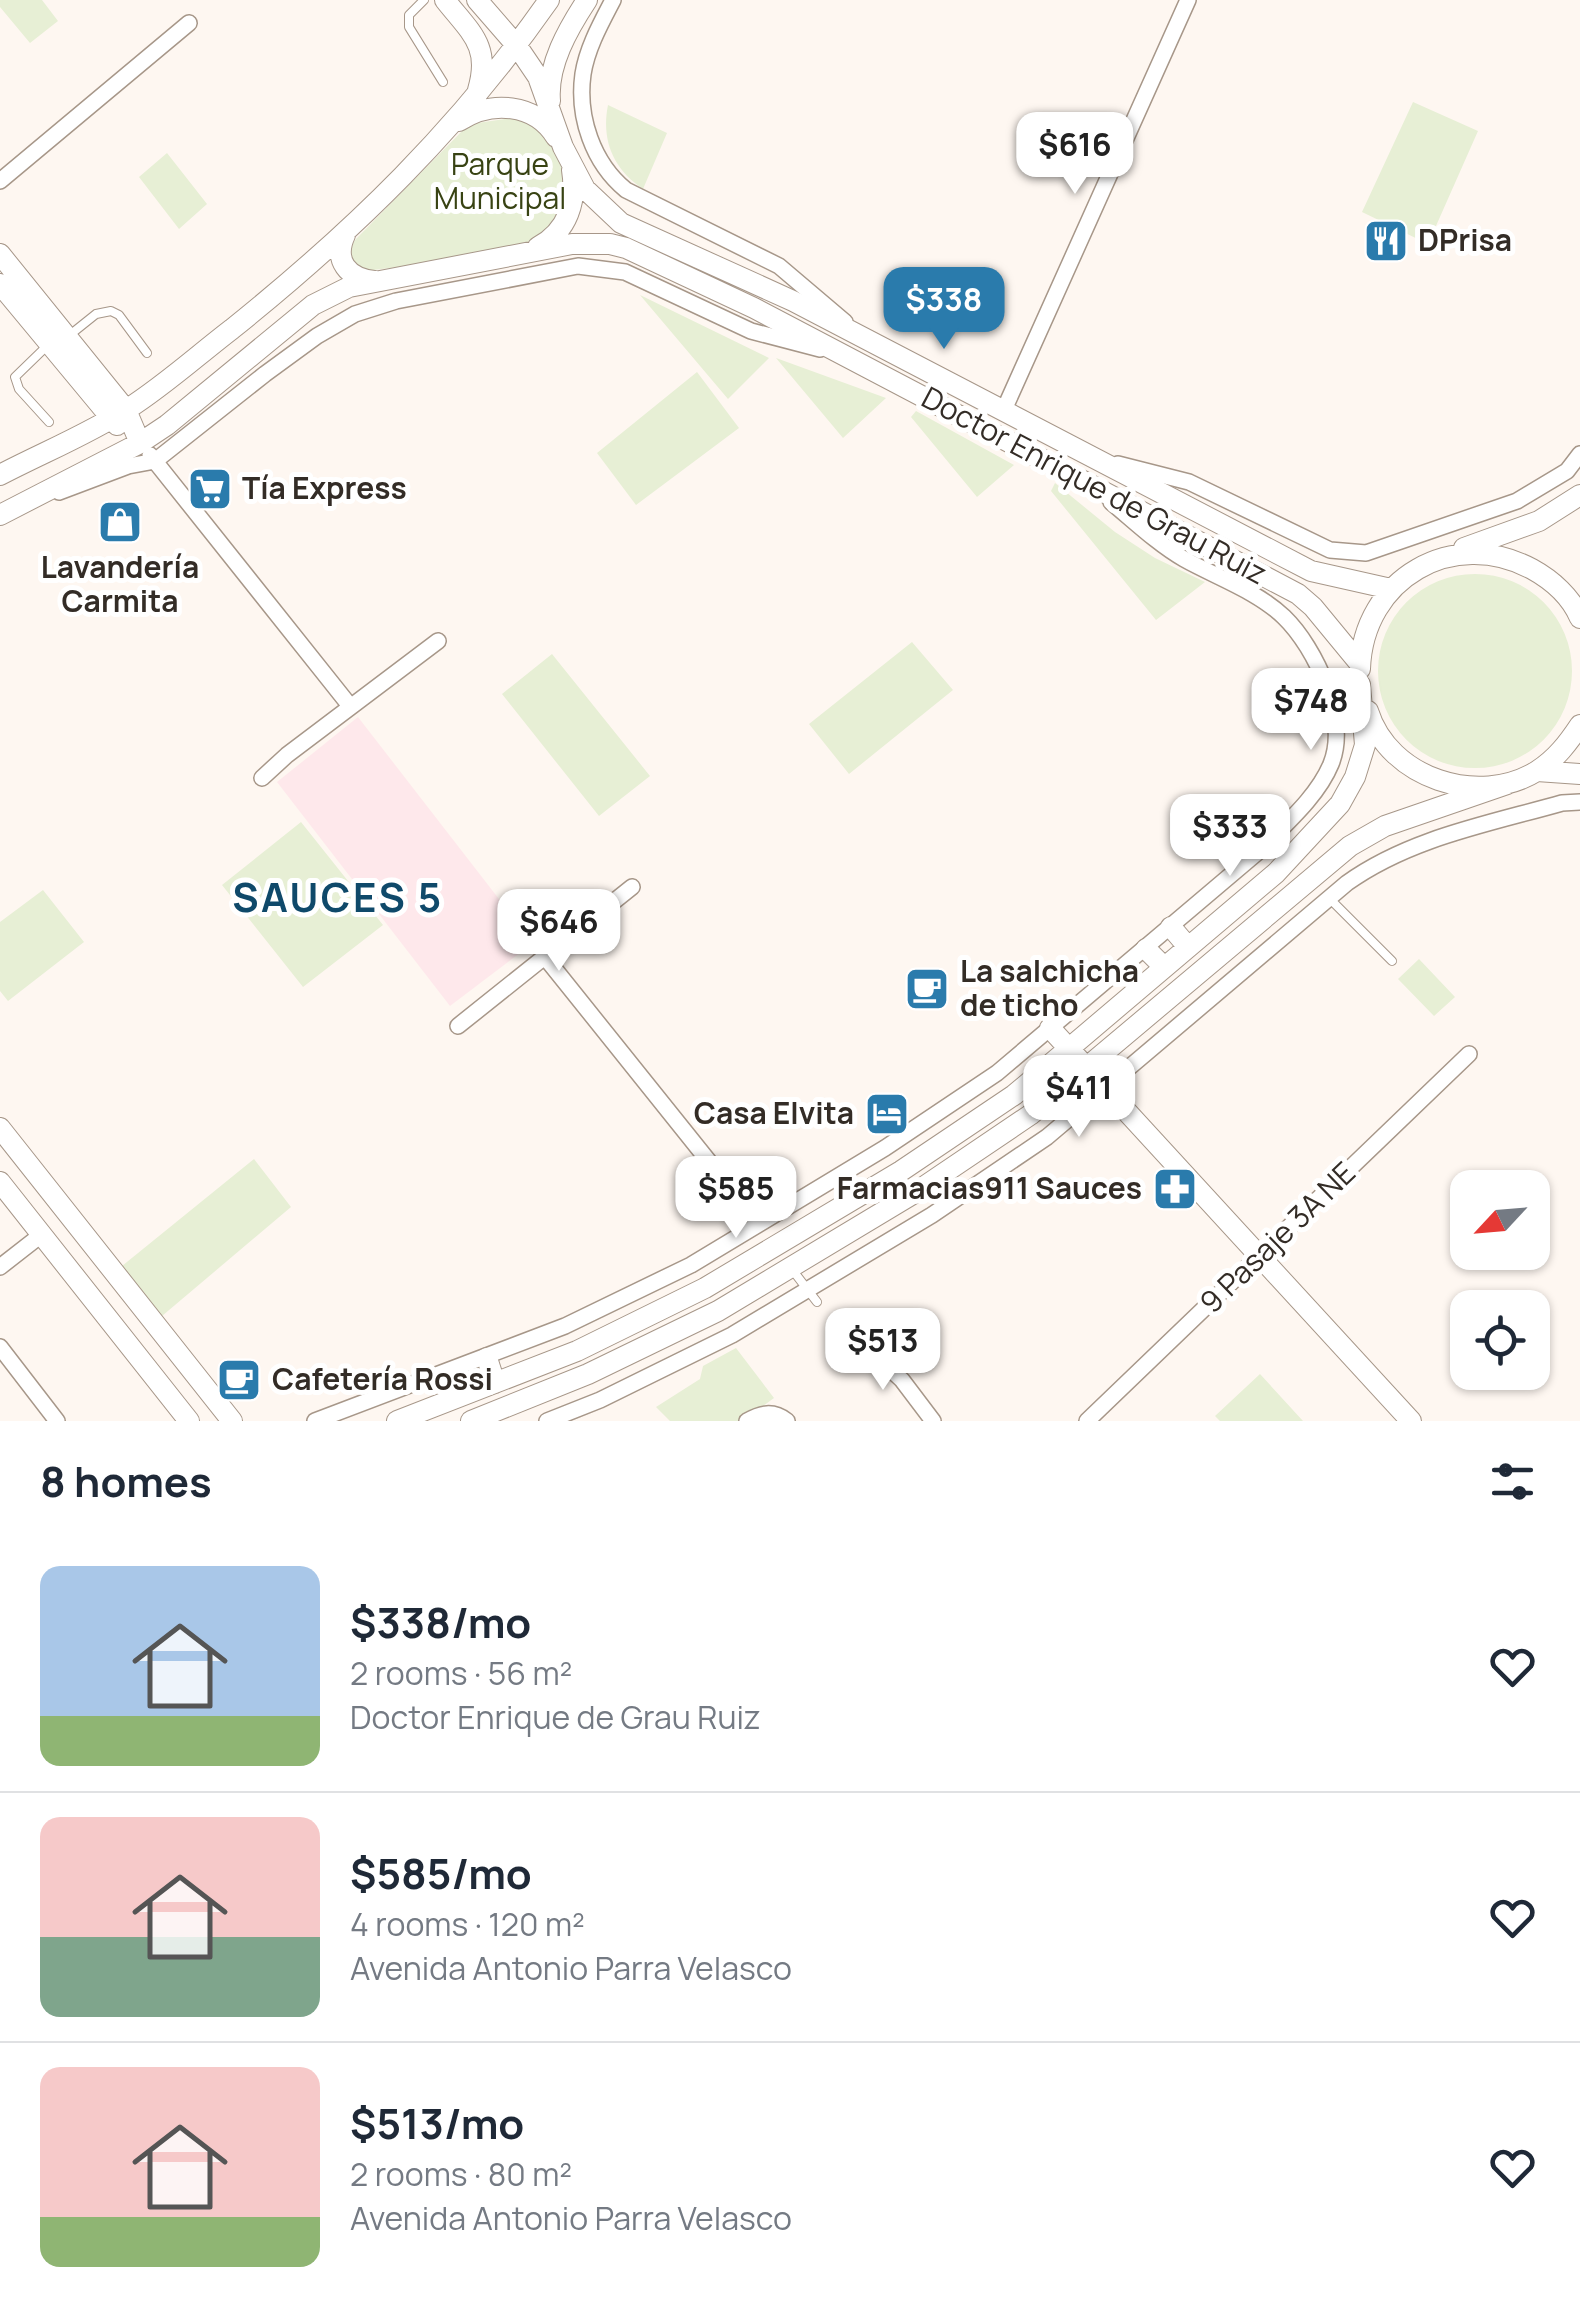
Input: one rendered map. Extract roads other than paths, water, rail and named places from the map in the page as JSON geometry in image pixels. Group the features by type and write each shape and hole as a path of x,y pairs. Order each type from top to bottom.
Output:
{"street":[{"path":"444,0 483,54 484,72 476,97"},
{"name":"Doctor Enrique de Grau Ruiz","path":"477,0 538,77 567,157 598,205 621,223 777,293 1311,571 1391,588"},
{"path":"0,475 118,415 345,235 450,127 517,46 549,0"},
{"path":"553,118 550,81 565,38 587,0"},
{"name":"Doctor Enrique de Grau Ruiz","path":"613,0 588,55 582,89 590,138 605,170 626,190 780,266 864,338"},
{"path":"1003,412 1188,0"},
{"path":"0,181 192,27"},
{"path":"450,127 480,110 520,110 543,121 567,157 573,196 563,225 544,244 528,252"},
{"path":"345,235 340,252 344,267 355,277 375,281"},
{"name":"Doctor Enrique de Grau Ruiz","path":"0,515 140,443 313,305 349,286 588,243 626,248 754,308 1298,594 1314,607 1360,674 1372,723 1396,755 1428,778 1467,788 1507,784"},
{"path":"0,254 58,341 350,706"},
{"path":"30,500 71,489 128,466 155,461 265,374 355,314 396,301 578,266 625,272 751,332 844,355"},
{"path":"0,284 58,341"},
{"path":"1105,461 1189,482 1330,550 1366,553 1526,497 1567,471 1580,454"},
{"path":"315,1421 566,1326 660,1280 885,1148 969,1092 1146,949 1258,852 1318,787 1337,745 1337,723 1330,696 1309,650 1286,618 1180,556 1080,478"},
{"path":"397,1421 577,1351 705,1288 901,1170 1014,1095 1276,873 1340,804 1356,776 1366,745 1360,674 1362,645 1376,608 1391,588 1437,559 1540,521 1580,495"},
{"path":"1437,559 1476,552 1512,558 1550,578 1580,618"},
{"path":"262,778 438,641"},
{"path":"471,1421 604,1366 718,1311 916,1192 1030,1115 1350,846 1385,826 1537,771 1562,750 1580,725"},
{"path":"1537,771 1580,774"},
{"path":"547,1421 600,1400 812,1296 1047,1138 1364,870 1399,851 1562,803 1580,802"},
{"path":"458,1026 632,888"},
{"path":"1170,927 1188,947"},
{"path":"1146,949 1163,966"},
{"path":"545,956 759,1224"},
{"path":"1050,1028 1410,1421"},
{"name":"9 Pasaje 3A NE","path":"1087,1421 1469,1054"},
{"path":"0,1128 232,1421"},
{"path":"0,1182 189,1421"},
{"path":"0,1268 42,1235"},
{"path":"864,1345 902,1380 934,1421"},
{"path":"0,1347 56,1421"},
{"path":"487,1358 495,1383"},
{"path":"747,1421 761,1413 779,1415 787,1421"}],"lane":[{"path":"424,0 409,15 409,27 443,82"},
{"path":"49,422 14,377 96,314 112,311 119,316 146,354"},
{"path":"1329,898 1392,960"},
{"path":"790,1268 812,1296"}],"place":[{"name":"DPrisa","path":"1386,241"},
{"name":"Tía Express","path":"210,489"},
{"name":"Lavandería Carmita","path":"120,522"},
{"name":"La salchicha de ticho","path":"927,989"},
{"name":"Casa Elvita","path":"887,1114"},
{"name":"Farmacias911 Sauces","path":"1175,1189"},
{"name":"Cafetería Rossi","path":"239,1380"}],"district":[{"name":"SAUCES 5","path":"338,898"}],"park label":[{"name":"Parque Municipal","path":"500,182"}]}
